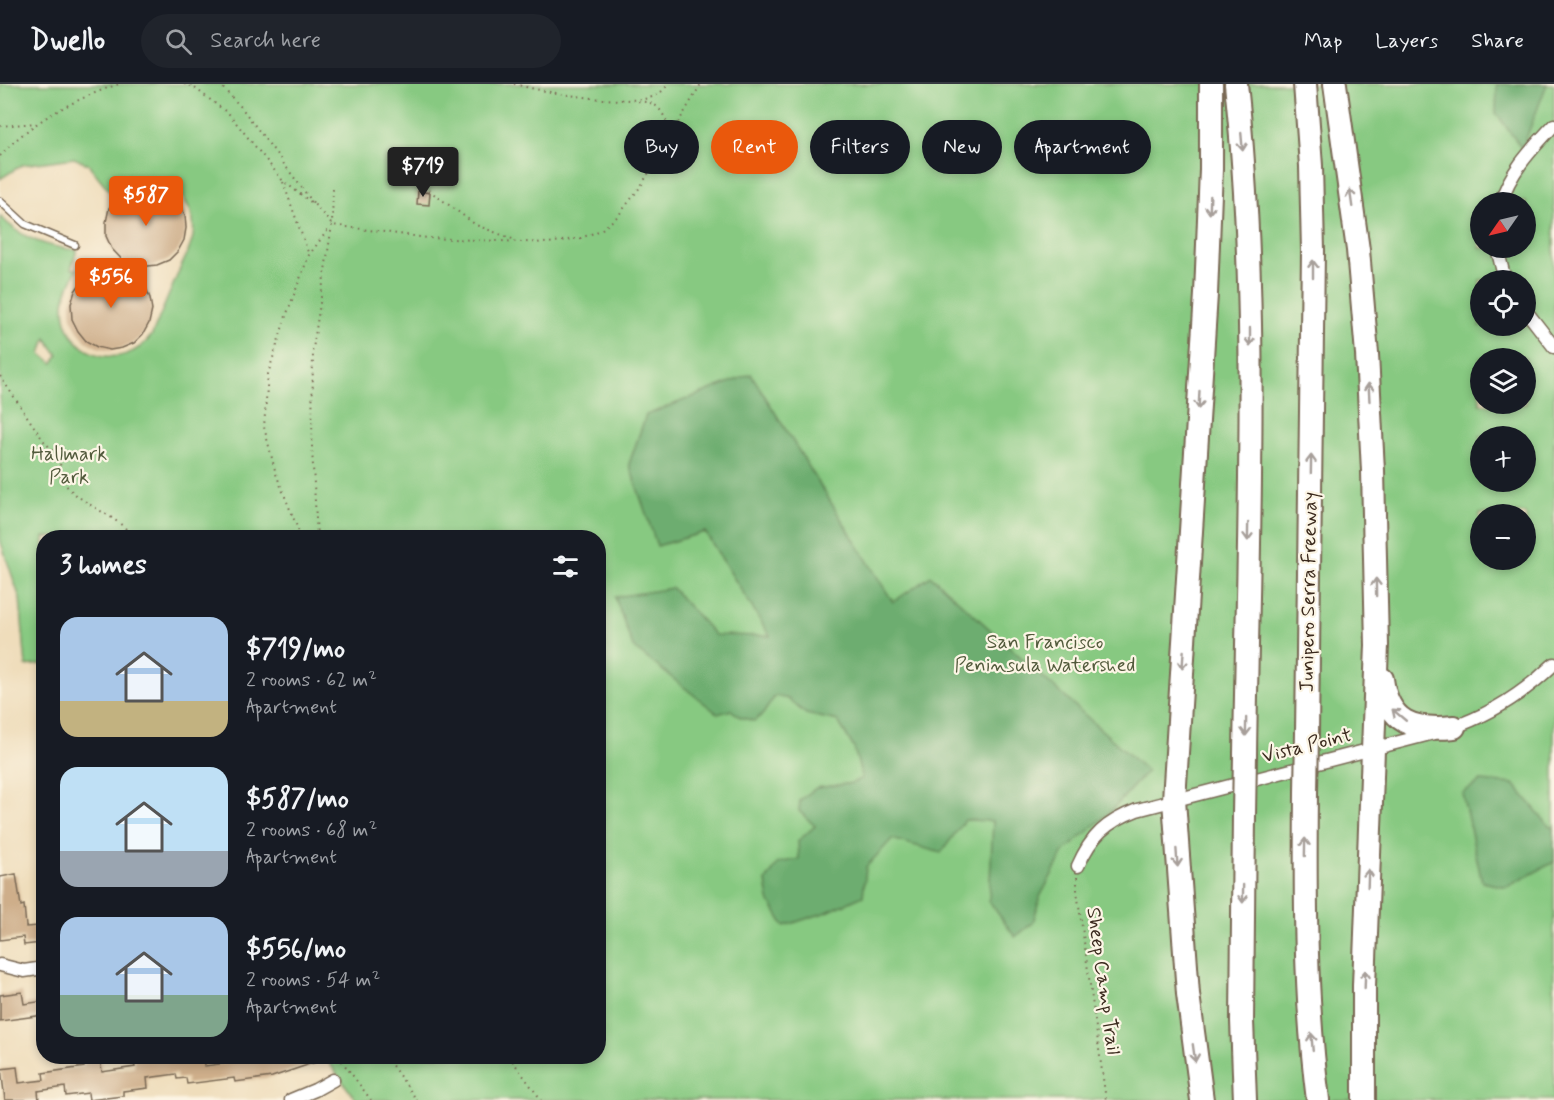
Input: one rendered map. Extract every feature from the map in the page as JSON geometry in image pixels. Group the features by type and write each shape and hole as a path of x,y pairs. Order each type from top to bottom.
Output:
{"highway":[{"path":"1202,1100 1188,994 1174,800 1207,270 1211,169 1211,84"},
{"path":"1236,84 1249,253 1250,416 1242,977 1245,1100"},
{"name":"Junipero Serra Freeway","path":"1305,84 1311,166 1313,250 1306,947 1318,1100"},
{"path":"1335,84 1355,228 1366,344 1373,471 1377,645 1364,986 1364,1100"},
{"path":"1377,645 1384,693 1392,710 1403,720 1416,726 1430,729 1454,727"}],"street":[{"path":"1505,192 1512,176 1523,160 1554,125"},
{"path":"1536,324 1554,347"},
{"name":"Vista Point","path":"1078,866 1095,836 1108,825 1137,810 1454,727 1481,717 1503,704 1537,680 1554,664"},
{"path":"0,965 24,971 36,969"},
{"path":"291,1100 333,1080"}],"lane":[{"path":"0,201 24,224 75,245"}],"path":[{"path":"0,156 16,138 37,123 94,92 119,84"},
{"path":"184,84 192,86 229,114 283,181 316,206"},
{"path":"219,84 241,107 332,225 428,238 548,243 581,238 601,230 618,216 648,174"},
{"path":"514,84 531,89 636,100 653,104 665,120"},
{"path":"636,100 656,96 669,84"},
{"path":"679,120 701,84"},
{"path":"0,126 37,123"},
{"path":"283,181 309,255"},
{"path":"421,192 421,188 430,191 476,225 518,241"},
{"path":"316,530 312,449 313,349 332,225 333,189"},
{"path":"298,530 276,474 264,428 268,374 286,316 309,255 332,225"},
{"path":"0,376 43,440 61,460 59,473 68,486 125,530"},
{"name":"Sheep Camp Trail","path":"1078,866 1077,891 1106,1100"},
{"path":"344,1064 370,1100"},
{"path":"391,1064 417,1100"},
{"path":"515,1064 542,1100"}],"green space":[{"name":"San Francisco Peninsula Watershed","path":"0,84 1554,84 1554,1100 356,1100 330,1064 606,1064 606,530 36,530 36,665 26,666 20,599 0,540 0,216 26,236 55,247 77,250 71,269 77,269 64,301 66,323 73,337 83,347 96,354 111,357 140,347 152,335 189,249 194,228 185,200 168,185 153,180 139,181 112,194 88,164 74,158 22,165 0,179","holes":["46,338 58,355 53,363 41,354"]},
{"path":"1497,84 1547,84 1522,149 1496,113"},
{"path":"751,374 893,602 931,576 1147,771 1113,809 1064,852 1040,897 1033,923 1015,937 989,901 993,821 965,820 941,853 892,839 866,867 863,896 827,912 784,926 769,900 766,881 778,863 799,859 798,841 815,826 799,811 800,800 816,788 852,783 862,778 854,748 838,721 806,714 788,699 775,696 763,714 754,721 740,717 731,710 718,714 633,647 615,597 672,588 715,635 770,636 705,532 657,546 629,464 646,415"},
{"path":"1481,781 1514,784 1550,827 1554,827 1554,862 1507,887 1482,882 1462,793"}],"building":[{"path":"143,186 157,187 170,193 179,203 185,215 186,228 184,240 169,260 157,265 130,268 112,249 106,236 106,222 109,208 118,197 129,189"},
{"path":"418,191 430,193 429,205 417,204"},
{"path":"108,268 130,271 145,286 152,310 143,334 134,343 110,350 86,341 72,319 71,304 75,291 83,280 95,272"},
{"path":"16,874 21,906 24,905 26,927 36,926 36,944 24,945 23,937 0,940 0,877"},
{"path":"22,992 24,1004 36,1002 36,1016 0,1021 0,995"},
{"path":"84,1064 101,1064 102,1072 135,1067 134,1064 205,1064 205,1066 310,1064 272,1077 235,1082 234,1078 187,1084 186,1078 177,1079 176,1074 147,1078 148,1088 123,1091 123,1096 89,1100 88,1093 66,1096 65,1087 38,1091 39,1100 5,1100 1,1069 17,1067 19,1083 44,1080 43,1073 84,1067"}],"park label":[{"name":"Hallmark Park","path":"69,466"}]}
